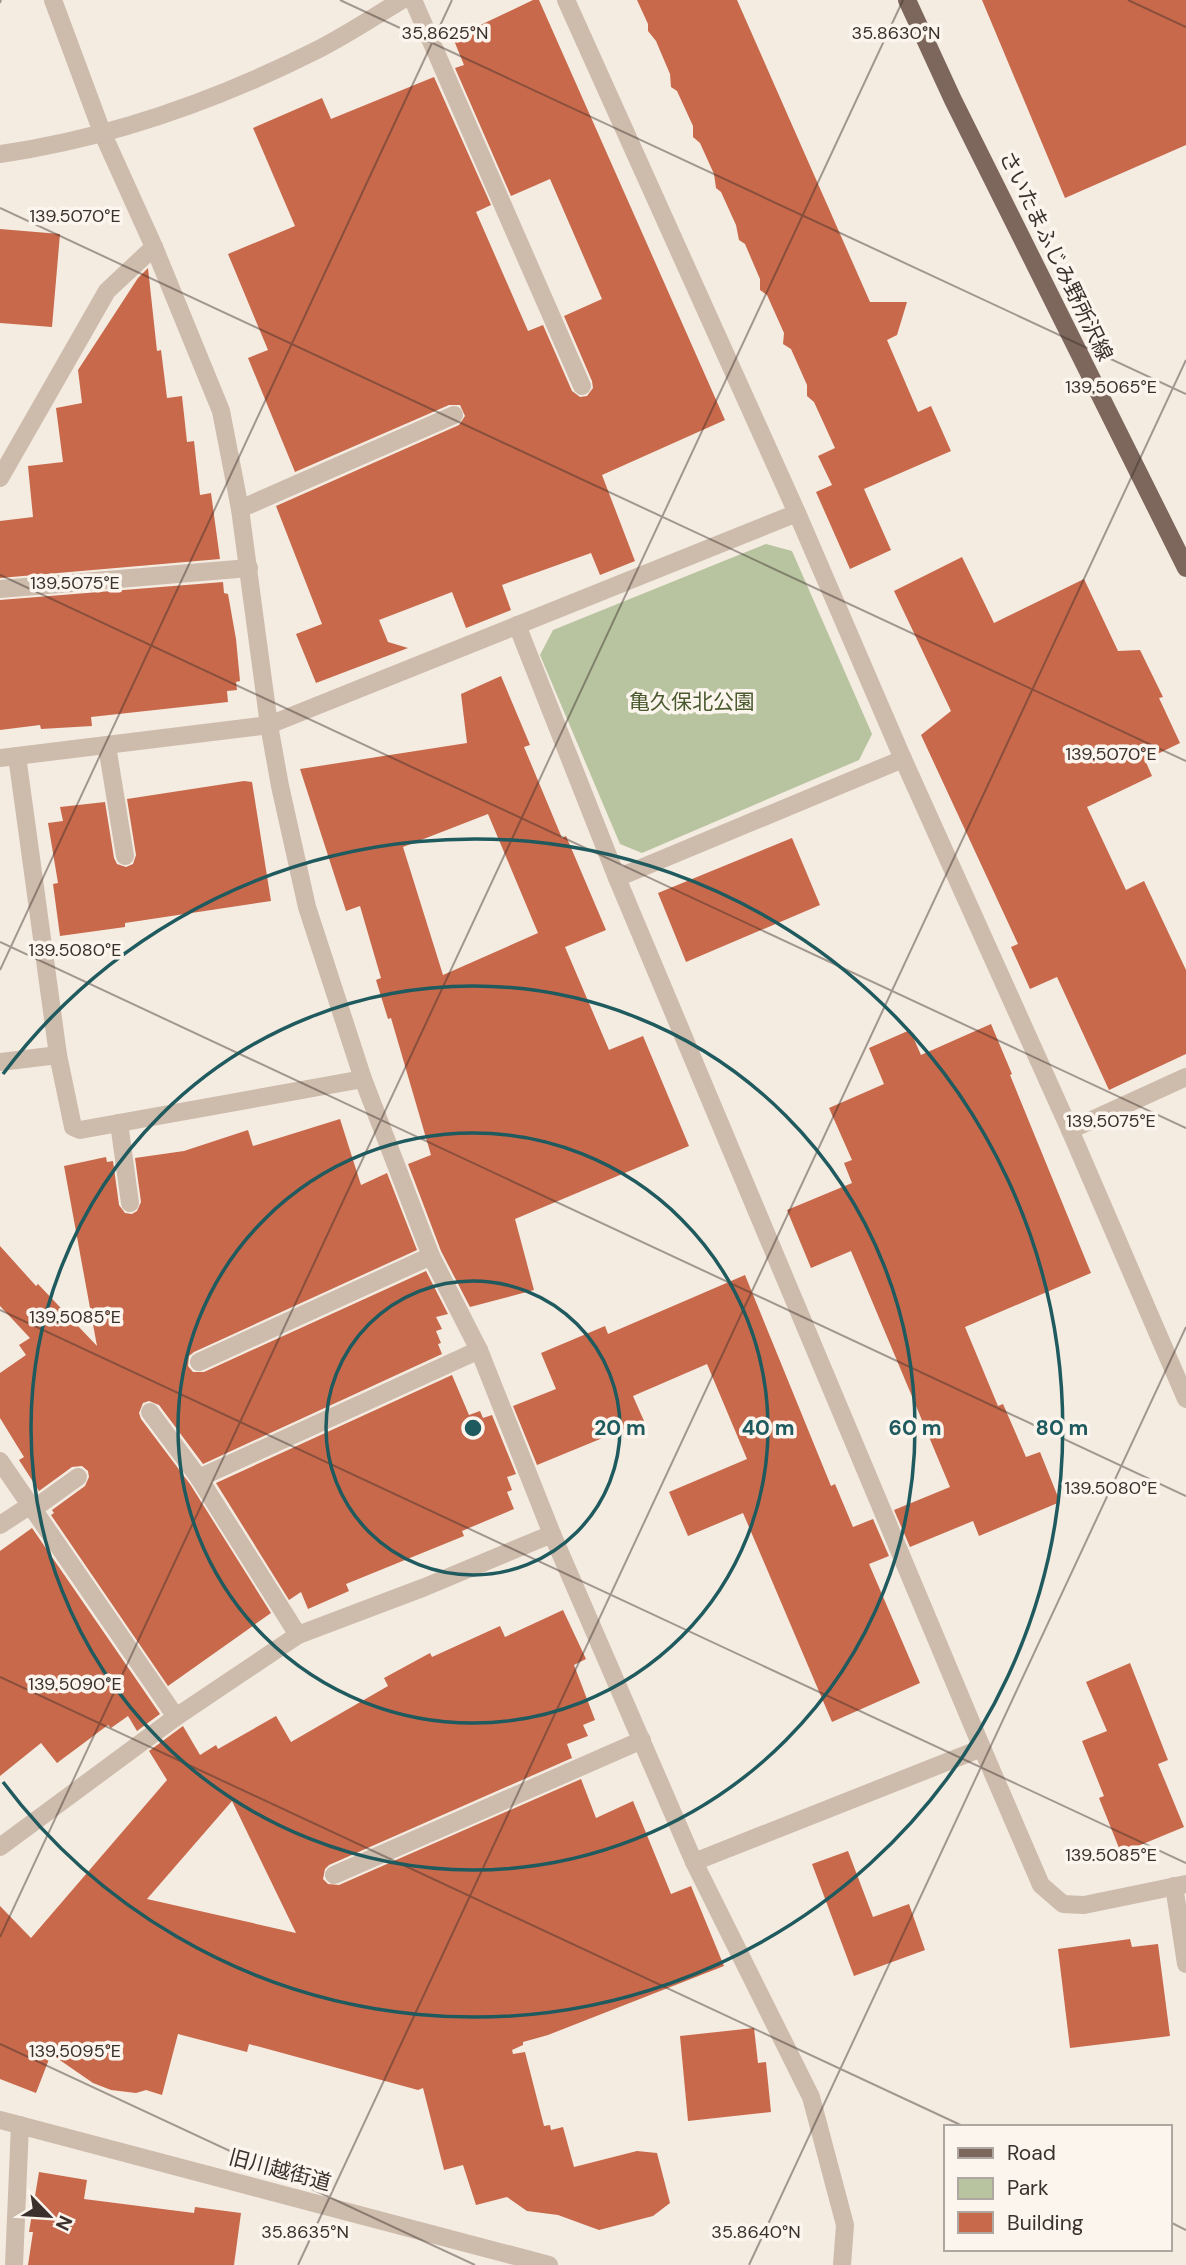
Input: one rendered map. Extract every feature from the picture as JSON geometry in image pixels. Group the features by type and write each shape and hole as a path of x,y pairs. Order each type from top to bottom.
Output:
{"main road":[{"name":"さいたまふじみ野所沢線","path":"907,0 953,100 1186,568"}],"street":[{"path":"53,0 102,132 154,247 221,411 240,509 269,724 307,907 363,1079 431,1256 479,1350 552,1534 694,1862 811,2097 845,2225 842,2265"},
{"path":"0,154 102,132 209,98 320,48 402,0"},
{"path":"414,0 582,386"},
{"path":"566,0 797,513 1186,1399"},
{"path":"0,478 5,460 107,291 154,247"},
{"path":"240,509 454,415"},
{"path":"363,1079 80,1130 73,1127 58,1055 9,757 269,724 797,513"},
{"path":"0,589 249,568"},
{"path":"517,625 617,878 1041,1885 1063,1904 1084,1905 1180,1885 1186,1964"},
{"path":"107,746 125,856"},
{"path":"617,878 903,759"},
{"path":"0,1062 58,1055"},
{"path":"1070,1130 1186,1077"},
{"path":"119,1123 130,1203"},
{"path":"199,1362 431,1256"},
{"path":"199,1478 479,1350"},
{"path":"150,1412 199,1478 298,1635"},
{"path":"0,1461 176,1717"},
{"path":"0,1525 78,1477"},
{"path":"0,1847 176,1717 298,1635 425,1587 552,1534"},
{"path":"334,1875 642,1740"},
{"path":"694,1862 982,1748"},
{"name":"旧川越街道","path":"0,2120 548,2265"},
{"path":"14,2265 20,2125"}],"green space":[{"name":"亀久保北公園","path":"766,544 792,551 872,734 859,760 642,853 620,844 540,655 553,630"}],"building":[{"path":"533,0 539,0 725,420 602,475 635,561 600,575 591,553 502,585 511,610 466,628 452,592 379,620 388,642 408,648 316,683 296,634 322,624 276,506 459,425 465,416 460,405 449,405 295,472 248,358 268,350 228,254 295,226 253,128 322,98 331,119 434,77 491,205 476,212 528,331 543,325 572,391 580,397 587,396 593,388 592,381 564,316 602,299 550,179 511,196 455,68 464,65 453,38"},
{"path":"637,0 737,0 870,302 907,302 897,335 887,340 918,412 931,406 951,451 864,489 891,550 850,569 816,492 832,485 818,456 835,448 814,402 807,396 807,385 791,349 783,344 784,333 767,295 760,290 760,279 745,244 739,240 736,225 721,192 716,188 714,174 700,143 693,137 693,126 677,91 671,87 670,74 656,41 648,31 648,24"},
{"path":"982,0 1186,0 1186,145 1065,198"},
{"path":"0,229 60,234 52,327 0,323"},
{"path":"148,268 157,351 161,350 167,398 182,396 187,442 194,441 200,495 211,493 220,559 0,578 0,521 33,517 28,466 63,462 56,408 82,403 78,370 138,278"},
{"path":"962,557 994,623 1084,579 1118,651 1140,650 1163,697 1159,698 1180,743 1145,760 1152,776 1087,807 1126,890 1144,881 1186,970 1186,1054 1109,1090 1057,977 1030,989 1011,947 1018,944 921,735 951,711 894,591"},
{"path":"223,582 224,593 228,594 236,639 240,681 236,682 237,690 227,691 228,702 91,717 92,726 41,729 40,725 0,730 0,600"},
{"path":"501,676 530,745 524,747 562,838 566,836 606,930 565,947 609,1050 643,1036 689,1146 515,1219 534,1290 470,1307 441,1251 408,1164 431,1155 391,1018 388,1019 376,980 381,978 360,906 346,911 300,769 467,743 461,694","holes":["488,814 538,933 443,975 403,847"]},
{"path":"252,782 271,901 125,923 125,927 60,936 53,884 58,883 48,823 63,821 60,807 105,802 114,858 117,864 126,867 133,864 136,855 127,799"},
{"path":"792,838 820,905 686,962 658,893"},
{"path":"991,1024 1091,1273 965,1327 998,1406 1003,1404 1026,1457 1040,1452 1060,1502 979,1536 973,1521 910,1547 894,1510 950,1487 851,1251 811,1268 787,1210 852,1183 844,1163 852,1160 829,1108 884,1084 869,1048 910,1030 921,1055"},
{"path":"340,1119 361,1185 387,1173 417,1250 194,1352 189,1356 188,1366 193,1372 204,1372 426,1271 448,1314 436,1317 442,1329 436,1331 442,1354 203,1464 159,1405 149,1401 143,1403 139,1413 141,1419 190,1484 271,1613 168,1686 51,1515 54,1513 52,1510 85,1486 89,1477 88,1471 82,1466 72,1467 39,1491 19,1460 24,1457 0,1418 0,1373 26,1355 19,1345 30,1338 0,1306 0,1246 97,1346 64,1166 106,1157 107,1162 113,1161 119,1205 125,1213 132,1214 137,1211 141,1202 135,1158 184,1151 248,1130 253,1146"},
{"path":"745,1275 831,1486 835,1484 853,1527 873,1519 889,1556 869,1564 920,1683 832,1722 743,1513 688,1536 669,1492 747,1459 707,1364 633,1396 644,1421 537,1465 513,1406 556,1389 541,1353 605,1326 608,1334"},
{"path":"452,1375 469,1415 480,1411 483,1418 492,1415 516,1474 507,1477 512,1490 507,1492 514,1509 462,1531 464,1536 346,1584 349,1591 308,1609 301,1592 289,1600 216,1483"},
{"path":"32,1528 160,1714 137,1731 128,1716 111,1728 108,1725 57,1763 41,1743 0,1776 0,1551"},
{"path":"563,1610 586,1659 574,1665 595,1720 583,1725 588,1736 567,1744 572,1758 329,1865 325,1869 323,1879 328,1884 339,1885 581,1779 596,1818 633,1801 671,1894 691,1886 724,1966 548,2035 523,2042 523,2045 512,2050 513,2054 525,2052 544,2126 550,2125 551,2130 563,2127 574,2167 637,2151 657,2153 670,2203 653,2216 599,2230 558,2215 527,2211 507,2197 476,2205 463,2165 444,2170 423,2088 418,2090 249,2044 247,2052 178,2034 162,2095 146,2090 136,2093 111,2090 93,2083 51,2054 36,2093 0,2079 0,1906 31,1938 167,1780 149,1751 183,1726 200,1755 216,1745 218,1749 276,1716 291,1742 388,1686 384,1678 430,1653 432,1657 500,1626 505,1637","holes":["232,1801 296,1933 147,1899"]},
{"path":"1130,1663 1168,1760 1158,1764 1184,1827 1121,1853 1099,1798 1104,1796 1082,1741 1107,1731 1086,1682"},
{"path":"848,1851 873,1917 909,1904 925,1950 854,1976 812,1864"},
{"path":"1130,1939 1132,1947 1158,1944 1170,2036 1070,2048 1058,1949"},
{"path":"754,2028 758,2063 766,2062 771,2112 688,2121 680,2036"},
{"path":"39,2172 87,2180 84,2199 194,2213 195,2207 241,2213 234,2265 28,2265 33,2232 29,2232"}]}
